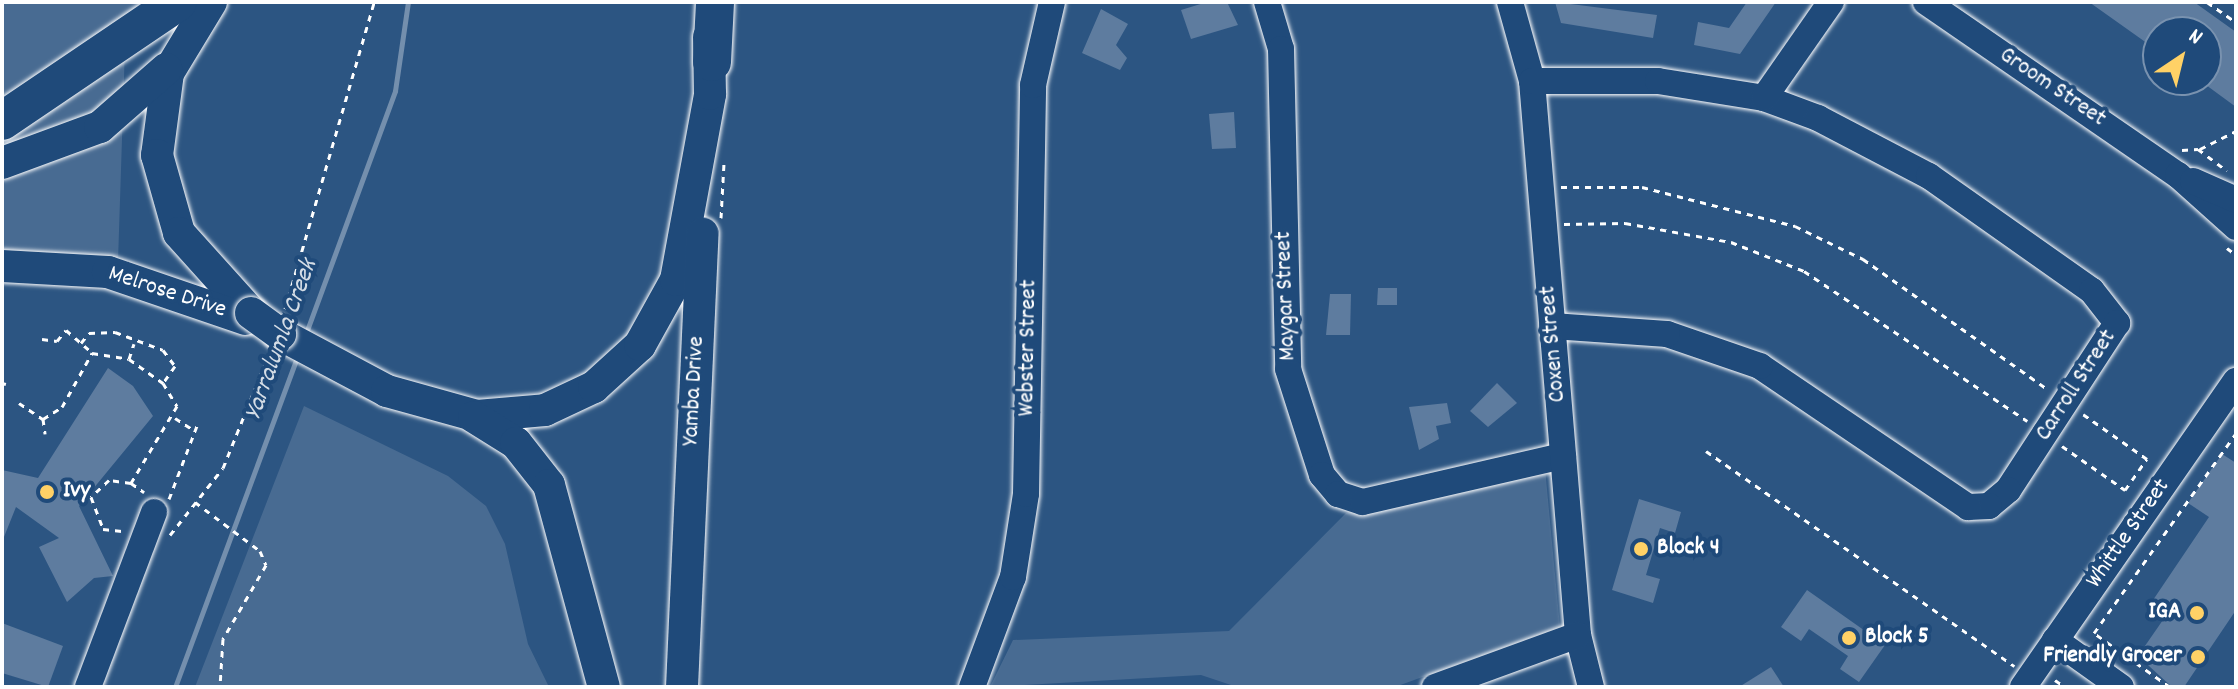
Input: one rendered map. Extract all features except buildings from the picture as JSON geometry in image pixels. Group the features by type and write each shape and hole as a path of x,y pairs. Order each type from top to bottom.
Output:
{"highway":[{"path":"2,121 178,2"},
{"path":"711,78 715,2"}],"main road":[{"path":"2,163 114,119 172,61 211,2"},
{"path":"461,413 500,418 560,405 612,374 640,345 683,258 711,78 702,2"},
{"path":"172,61 158,122 165,197 189,250 266,327 343,370 461,413 516,443 549,485 604,687"},
{"name":"Yamba Drive","path":"682,687 711,78"},
{"name":"Melrose Drive","path":"2,266 108,272 266,327"}],"street":[{"name":"Webster Street","path":"972,687 1013,577 1026,494 1033,85 1052,2"},
{"name":"Maygar Street","path":"1267,2 1281,49 1285,131 1282,322 1300,422 1322,475 1338,494 1363,502 1563,456"},
{"name":"Coxen Street","path":"1510,2 1532,81 1578,635 1591,687"},
{"path":"1764,98 1831,2"},
{"name":"Groom Street","path":"1926,2 2178,175 2236,227"},
{"name":"Carroll Street","path":"1532,81 1658,81 1764,98 1879,146 1929,176 2110,308 2114,336 2000,499 1968,507 1760,366 1667,334 1552,326"},
{"name":"Groom Street","path":"2178,175 2236,200"},
{"name":"Whittle Street","path":"2026,682 2236,381"},
{"path":"88,687 160,510"},
{"path":"1435,687 1578,635"},
{"path":"2055,640 2121,687"}],"path":[{"path":"161,544 223,468 266,327 374,2"},
{"path":"2207,2 2236,22"},
{"path":"2198,149 2236,131"},
{"path":"1541,187 1642,187 1795,226 1863,259 2147,459 2125,490 1804,271 1731,242 1625,223 1544,225"},
{"path":"42,339 57,341 66,330 92,353 129,359 163,383 177,406 175,418 131,483 109,480 91,497 103,529 122,531"},
{"path":"81,343 89,333 115,332 134,344 163,350 175,366 163,383"},
{"path":"129,359 134,344"},
{"path":"43,419 62,407 92,353"},
{"path":"19,403 43,419 45,434"},
{"path":"2,407 2,413"},
{"path":"175,418 195,431"},
{"path":"160,510 198,423"},
{"path":"2170,687 2094,633 2236,433"},
{"path":"1706,451 2026,682"},
{"path":"195,502 251,543 266,565 223,639 220,687"}],"shaded area":[{"path":"2,2 142,2 126,16 118,262 2,257"},
{"path":"304,406 448,476 486,506 505,544 528,644 549,687 195,687"},
{"path":"1545,468 1560,627 1395,687 1237,687 1201,675 990,687 1013,640 1229,631 1346,513"}],"waterway":[{"name":"Yarralumla Creek","path":"306,333 395,91 408,2"},
{"name":"Yarralumla Creek","path":"175,687 297,358"}],"place":[{"name":"Ivy","path":"47,492"},
{"name":"Block 4","path":"1641,549"},
{"name":"IGA","path":"2197,613"},
{"name":"Block 5","path":"1849,638"},
{"name":"Friendly Grocer","path":"2198,657"}]}
